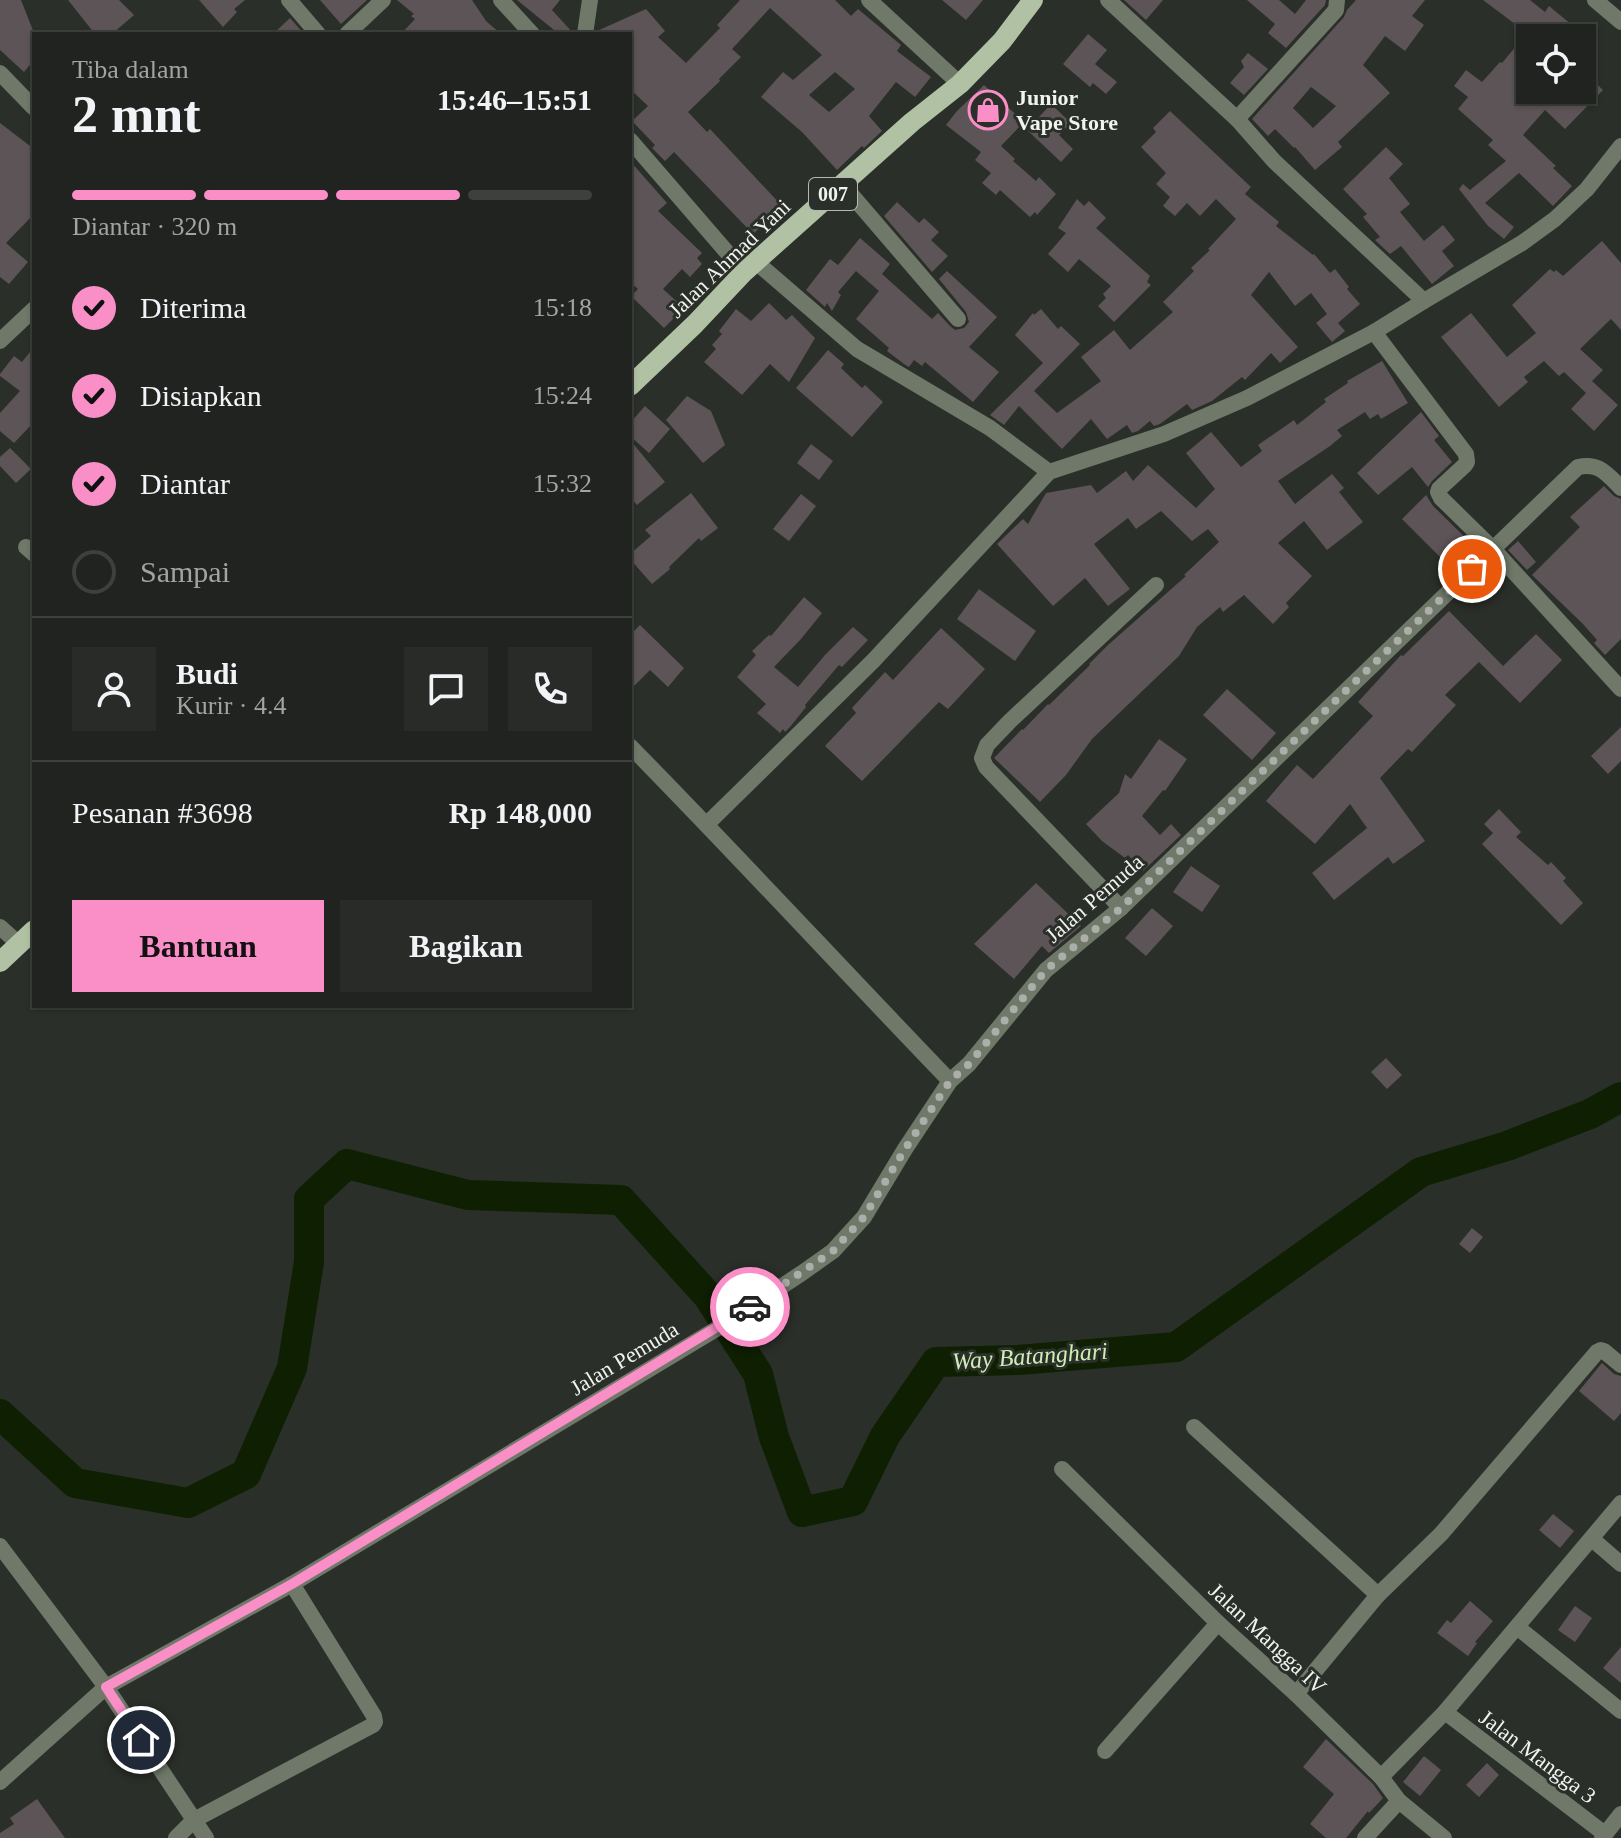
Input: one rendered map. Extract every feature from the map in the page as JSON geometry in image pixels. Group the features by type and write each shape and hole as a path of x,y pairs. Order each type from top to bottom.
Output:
{"main road":[{"name":"Jalan Ahmad Yani","path":"632,381 695,324 750,267 912,122 960,84 1002,41 1033,0"},
{"path":"0,962 27,937"}],"street":[{"path":"289,0 316,32"},
{"path":"349,32 383,0"},
{"path":"501,0 530,32"},
{"path":"585,32 590,0"},
{"path":"869,0 960,84"},
{"path":"1108,0 1237,119 1274,161 1424,301"},
{"path":"1237,119 1336,10 1337,0"},
{"path":"1595,0 1621,22"},
{"path":"0,73 32,106"},
{"path":"632,142 750,267 857,349 990,428 1049,472"},
{"path":"707,824 873,661 1049,472 1164,434 1247,398 1374,332 1522,243 1555,219 1587,189 1621,146"},
{"path":"843,185 958,319"},
{"path":"0,341 32,311"},
{"path":"1374,332 1466,454 1467,462 1439,489 1439,495 1493,549 1621,689"},
{"name":"Jalan Pemuda","path":"0,1782 106,1687 292,1584 723,1325 833,1251 864,1217 950,1081 969,1064 1046,970 1121,908 1578,467 1589,464 1598,467 1621,488"},
{"path":"1121,908 986,767 982,758 987,745 1010,721 1156,585"},
{"path":"632,748 950,1081"},
{"path":"0,927 27,937"},
{"path":"1296,1694 1378,1595 1441,1534 1597,1352 1604,1351 1621,1365"},
{"path":"1194,1427 1378,1595"},
{"name":"Jalan Mangga IV","path":"1062,1469 1218,1623 1381,1777 1399,1801 1444,1838"},
{"path":"1381,1777 1445,1712 1621,1503"},
{"path":"1592,1539 1621,1564"},
{"path":"0,1546 106,1687 206,1838"},
{"path":"176,1838 194,1820 375,1722 292,1584"},
{"path":"1105,1751 1218,1623"},
{"path":"1517,1627 1621,1711"},
{"name":"Jalan Mangga 3","path":"1445,1712 1603,1836"},
{"path":"1365,1838 1399,1801"},
{"path":"1603,1836 1621,1814"}],"building":[{"path":"0,0 21,0 34,32 32,62 24,72 0,50"},
{"path":"68,0 119,0 134,15 114,32 93,32"},
{"path":"199,0 245,0 234,9 237,12 223,27"},
{"path":"320,0 367,0 341,24"},
{"path":"397,0 472,0 486,21 499,32 403,32 415,19 411,16 414,14"},
{"path":"517,0 560,0 552,10 572,32 557,32"},
{"path":"740,0 835,0 851,16 858,9 901,45 897,51 931,77 915,97 896,82 869,116 882,131 837,170 802,132 761,97 783,72 793,80 822,55 770,8 732,49 741,57 688,112 707,132 710,129 782,206 753,234 674,152 665,161 652,148 655,145 632,121 648,106 632,91 632,32 597,32 646,9 665,31 658,37 686,63 720,28 717,25","holes":["835,72 855,89 829,112 809,95"]},
{"path":"942,0 983,0 966,20"},
{"path":"1124,0 1163,0 1146,20"},
{"path":"1247,0 1279,0 1295,14 1306,0 1326,0 1325,5 1286,48 1268,33 1275,24"},
{"path":"1356,0 1425,0 1412,16 1424,25 1405,51 1385,36 1363,65 1390,93 1338,142 1342,147 1315,170 1275,129 1268,136 1252,119","holes":["1311,87 1336,106 1313,128 1293,108"]},
{"path":"1483,0 1530,0 1545,12 1549,6 1571,24 1516,24"},
{"path":"290,18 302,32 275,32"},
{"path":"1088,34 1107,50 1095,64 1117,82 1106,94 1093,83 1090,87 1063,64"},
{"path":"1516,46 1516,104 1589,104 1565,129 1545,110 1523,135 1572,186 1553,206 1519,173 1485,203 1514,227 1504,239 1488,226 1459,189 1463,184 1470,190 1506,161 1488,145 1493,140 1458,109 1468,97 1454,86 1466,70 1482,82"},
{"path":"1248,53 1268,69 1244,95 1230,83 1244,67 1241,61"},
{"path":"1596,83 1603,90 1596,97"},
{"path":"984,85 1024,122 1001,146 1015,159 1013,161 1036,181 1039,177 1056,194 1037,215 1035,212 1030,217 1000,190 996,195 982,183 991,173 975,160 981,152 946,125"},
{"path":"1051,104 1071,123 1059,135 1073,149 1061,162 1027,130"},
{"path":"1170,111 1251,187 1245,194 1279,222 1276,226 1314,254 1330,273 1335,269 1360,304 1338,323 1345,331 1332,342 1316,323 1327,314 1311,293 1295,306 1269,272 1251,295 1298,347 1280,363 1271,353 1245,380 1242,377 1212,401 1192,410 1187,404 1160,424 1154,426 1150,421 1132,433 1127,425 1107,439 1091,419 1062,449 1019,406 1004,425 990,415 1043,363 1015,335 1033,313 1041,309 1058,329 1061,326 1080,344 1034,391 1057,413 1101,381 1081,357 1114,330 1130,350 1173,312 1163,302 1194,271 1191,268 1236,219 1216,199 1200,216 1187,203 1175,216 1163,206 1170,197 1156,184 1166,173 1141,147 1156,132 1153,128"},
{"path":"0,123 32,147 32,216 6,243 28,262 9,284 0,277"},
{"path":"1386,147 1403,164 1389,178 1410,204 1400,212 1424,241 1443,225 1455,240 1442,251 1454,266 1432,284 1401,246 1390,254 1375,240 1380,237 1363,217 1367,214 1343,189"},
{"path":"632,163 667,203 658,211 702,253 697,258 702,264 690,277 682,269 663,289 684,308 664,328 632,297 638,289 632,284"},
{"path":"1077,199 1084,206 1089,201 1106,218 1096,228 1150,276 1147,282 1151,285 1114,322 1098,306 1111,286 1079,259 1068,272 1048,254 1066,233 1058,228"},
{"path":"897,202 919,223 924,218 939,232 931,240 948,256 932,272 884,216"},
{"path":"860,238 890,264 882,274 932,319 938,313 955,330 964,328 969,322 966,312 939,279 947,271 997,317 969,347 999,372 973,402 925,362 922,366 914,360 909,367 904,364 856,319 879,291 856,271 838,292 841,295 832,311 827,303 825,307 806,290 830,259 838,265"},
{"path":"1602,241 1621,263 1621,330 1611,319 1580,349 1603,370 1592,381 1618,405 1594,431 1571,409 1586,393 1564,372 1559,376 1544,361 1524,377 1528,382 1499,407 1441,337 1471,313 1507,357 1536,333 1512,305 1550,269 1563,276"},
{"path":"769,303 786,320 792,315 815,338 789,382 770,364 742,395 704,362 716,349 712,345 722,334 719,331 736,309 751,321"},
{"path":"32,350 32,424 14,443 0,431 0,413 20,391 0,374 14,356 22,362"},
{"path":"828,350 844,364 841,368 862,388 865,385 883,402 852,437 796,388"},
{"path":"1382,361 1408,403 1381,419 1378,414 1370,419 1365,412 1337,430 1342,436 1330,446 1278,481 1295,504 1332,474 1344,488 1339,492 1363,522 1327,550 1304,521 1278,543 1312,576 1286,603 1289,607 1273,624 1244,595 1223,612 1220,607 1197,627 1179,656 1092,739 1066,775 1040,802 994,758 1108,645 1186,576 1219,542 1208,529 1192,541 1161,511 1136,529 1128,518 1094,544 1130,589 1108,606 1085,578 1053,606 997,544 1023,519 1028,524 1046,493 1091,485 1097,493 1126,471 1133,481 1148,465 1196,508 1215,489 1186,453 1211,432 1241,467 1262,451 1258,445 1294,420 1297,425 1347,381"},
{"path":"687,396 711,411 725,445 703,463 666,420"},
{"path":"645,406 670,429 649,453 632,438 632,421"},
{"path":"1421,412 1439,436 1434,440 1452,462 1428,487 1412,467 1378,495 1357,473"},
{"path":"632,442 665,482 637,505 632,499"},
{"path":"811,444 833,461 819,480 797,463"},
{"path":"10,448 31,469 16,483 0,466 0,457"},
{"path":"1604,486 1621,499 1621,639 1605,655 1583,624 1532,575 1580,527 1570,517"},
{"path":"691,493 718,528 701,541 699,538 652,584 632,561 632,552 651,536 645,530"},
{"path":"801,494 816,506 789,541 773,529"},
{"path":"1426,495 1433,506 1477,549 1452,569 1402,519"},
{"path":"1518,541 1536,562 1527,570 1508,550"},
{"path":"979,589 1036,631 1015,661 957,619"},
{"path":"804,597 822,613 774,667 798,687 853,627 868,640 842,667 839,665 790,727 780,733 757,713 766,704 737,677 756,655 752,651 771,636"},
{"path":"1449,611 1503,666 1536,634 1562,660 1520,703 1479,662 1445,695 1456,705 1412,752 1408,749 1380,778 1425,841 1393,864 1388,857 1334,900 1312,873 1367,828 1350,804 1315,844 1266,801 1297,765 1313,779 1373,716 1358,702 1401,655"},
{"path":"640,625 684,668 668,687 650,670 632,688 632,633"},
{"path":"941,628 985,669 948,709 939,702 862,781 825,746 856,713 852,708 885,672 893,680"},
{"path":"1227,689 1276,733 1252,760 1203,715"},
{"path":"1621,727 1621,761 1608,774 1591,756"},
{"path":"1159,739 1187,759 1165,791 1142,816 1160,835 1171,824 1181,835 1143,871 1128,855 1125,858 1102,841 1086,824 1119,793 1125,774 1131,779"},
{"path":"1499,809 1521,832 1516,837 1548,865 1551,862 1583,903 1561,925 1482,844 1493,833 1484,824"},
{"path":"1191,866 1220,886 1202,912 1173,892"},
{"path":"1036,883 1081,926 1049,953 1042,946 1014,979 974,944"},
{"path":"1152,908 1173,926 1146,956 1125,938"},
{"path":"1386,1058 1402,1075 1387,1089 1371,1072"},
{"path":"1472,1228 1483,1237 1470,1253 1459,1244"},
{"path":"1602,1363 1621,1376 1621,1413 1614,1421 1579,1391"},
{"path":"1553,1514 1574,1531 1560,1548 1539,1530"},
{"path":"1470,1601 1493,1621 1475,1642 1468,1656 1437,1633 1447,1620 1451,1623"},
{"path":"1575,1606 1592,1618 1575,1642 1558,1630"},
{"path":"1621,1647 1621,1683 1603,1668"},
{"path":"1326,1739 1373,1784 1383,1798 1346,1838 1326,1838 1310,1824 1334,1794 1303,1767"},
{"path":"1424,1756 1441,1770 1420,1796 1403,1782"},
{"path":"1487,1763 1499,1775 1479,1797 1466,1785"},
{"path":"37,1799 65,1838 0,1838 0,1833 14,1824 10,1818"}],"waterway":[{"name":"Way Batanghari","path":"0,1414 75,1483 188,1503 246,1474 292,1368 309,1262 309,1199 347,1164 468,1195 621,1200 708,1296 758,1374 774,1437 802,1512 853,1501 885,1436 936,1362 1018,1360 1176,1347 1421,1172 1507,1146 1590,1114 1621,1097"}],"way so far":[{"path":"750,1307 833,1251 864,1217 950,1081 969,1064 1046,970 1121,908 1472,569"}],"place":[{"name":"Junior Vape Store","path":"988,110"}],"route":[{"path":"141,1740 106,1687 292,1584 750,1307"}]}
